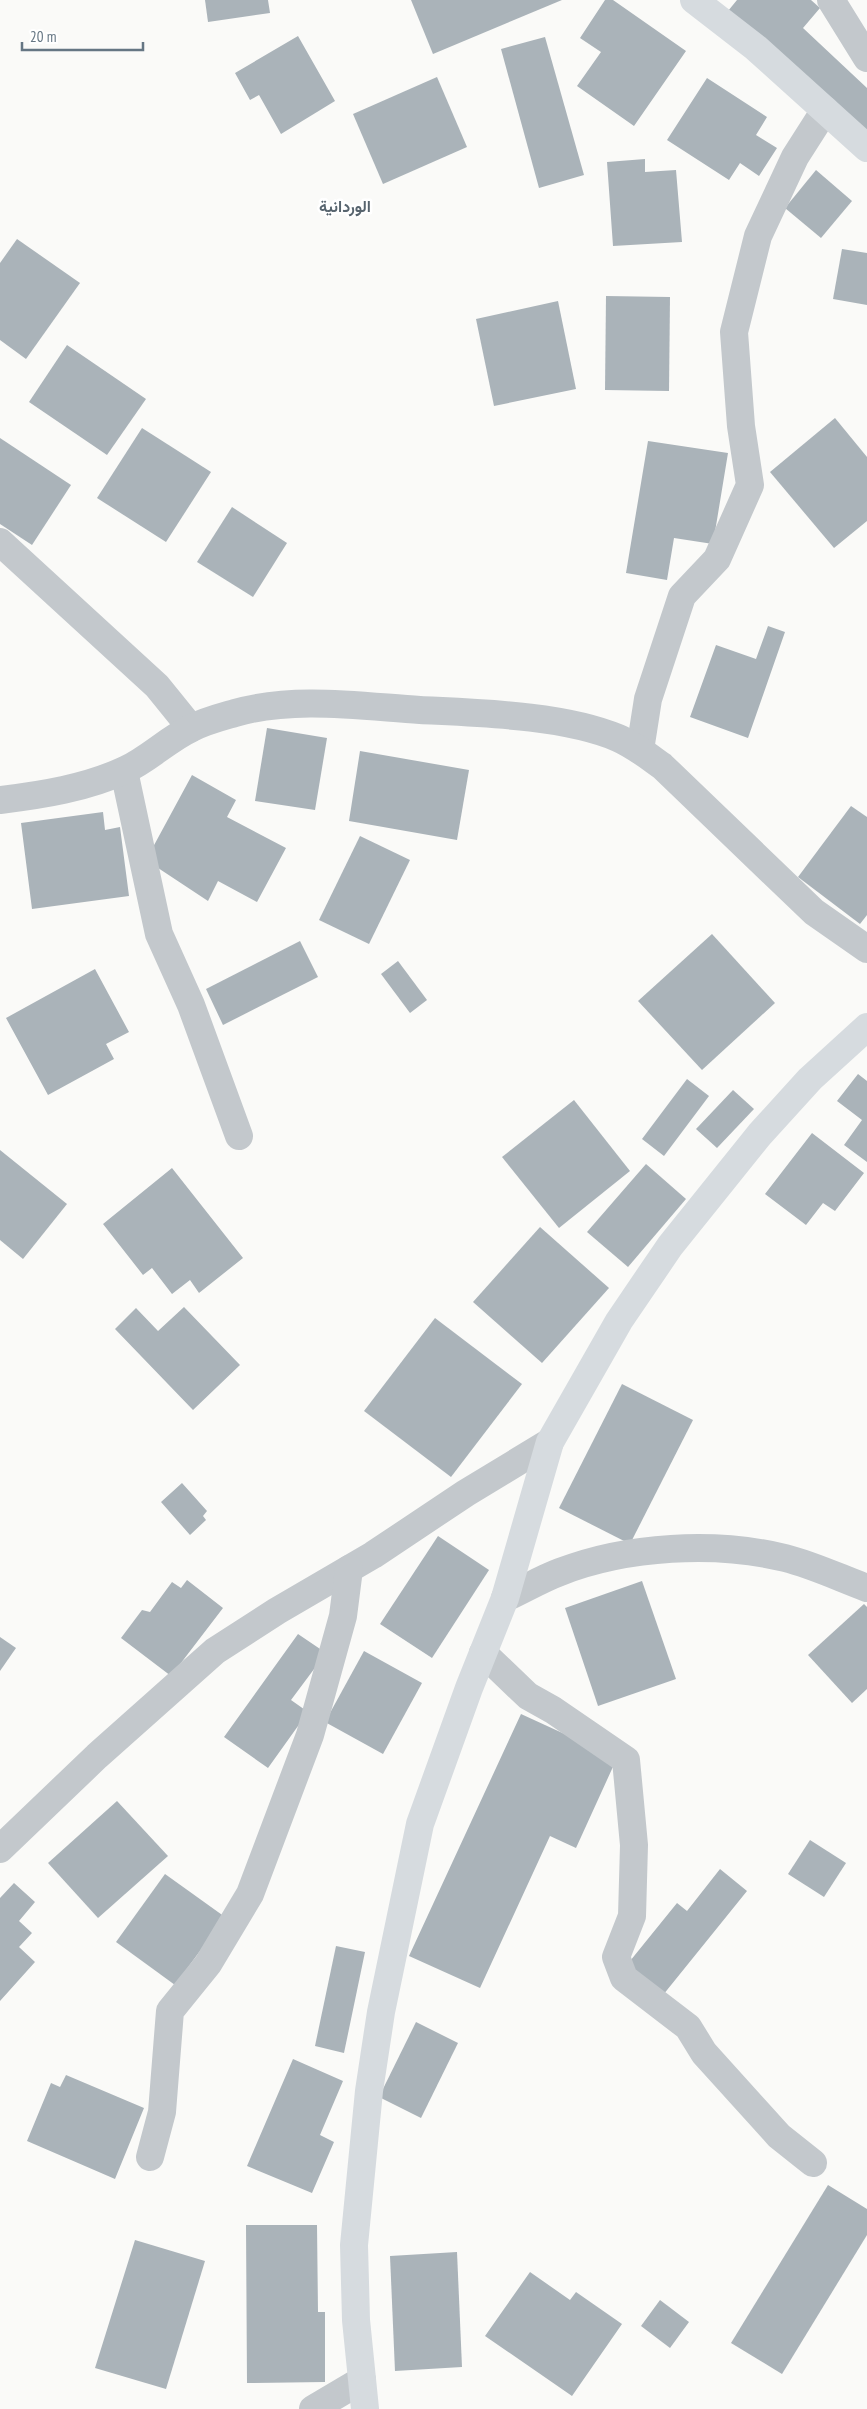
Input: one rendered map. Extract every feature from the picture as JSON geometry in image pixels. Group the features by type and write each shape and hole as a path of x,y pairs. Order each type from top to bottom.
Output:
{"street":[{"path":"694,0 756,48 867,148"},
{"path":"831,0 864,49"},
{"path":"640,750 648,699 682,596 717,559 750,485 741,426 734,332 758,236 795,157 825,110"},
{"path":"0,542 157,686 191,728"},
{"path":"0,800 59,792 124,771 191,728 235,712 269,706 317,704 360,706 490,714 562,724 604,733 640,750 662,766 814,912 867,949"},
{"path":"124,771 159,934 190,1005 238,1136"},
{"path":"365,2409 356,2320 354,2245 369,2091 381,2012 420,1824 505,1598 550,1442 619,1321 670,1246 760,1134 810,1079 867,1027"},
{"path":"0,1849 134,1722 215,1651 550,1442"},
{"path":"505,1598 560,1572 623,1554 687,1548 731,1549 785,1558 867,1588"},
{"path":"150,2157 162,2112 170,2011 208,1964 250,1894 310,1735 343,1616 349,1569"},
{"path":"483,1653 528,1696 553,1710 626,1760 634,1845 632,1916 616,1957 624,1978 688,2027 704,2052 779,2136 813,2163"},
{"path":"313,2409 362,2380"}],"building":[{"path":"205,0 268,0 270,13 208,22"},
{"path":"411,0 562,0 433,54"},
{"path":"605,0 613,0 686,51 634,126 577,86 601,52 580,38"},
{"path":"737,0 811,0 820,8 803,28 867,88 867,131 728,11"},
{"path":"298,36 335,101 281,134 259,95 250,100 235,73"},
{"path":"545,37 584,175 539,188 501,49"},
{"path":"437,77 467,147 383,184 353,114"},
{"path":"707,78 767,117 756,135 777,148 759,176 740,163 729,180 667,140"},
{"path":"645,159 645,172 676,170 682,242 613,246 607,162"},
{"path":"816,170 852,201 821,238 785,208"},
{"path":"17,239 80,283 26,359 0,340 0,263"},
{"path":"842,249 867,253 867,305 833,299"},
{"path":"606,296 670,297 669,391 605,390"},
{"path":"558,301 576,389 494,406 476,319"},
{"path":"67,345 146,399 107,455 29,402"},
{"path":"835,418 867,457 867,521 834,548 770,472"},
{"path":"142,428 211,472 166,542 97,498"},
{"path":"0,438 71,485 32,545 0,524"},
{"path":"648,441 728,453 713,544 674,538 667,580 626,573"},
{"path":"232,507 287,543 253,597 197,562"},
{"path":"768,626 785,632 748,738 690,717 716,645 756,659"},
{"path":"267,728 327,738 315,810 255,801"},
{"path":"360,751 469,770 457,840 349,821"},
{"path":"192,775 236,800 227,817 286,848 257,902 218,881 208,901 146,860"},
{"path":"851,806 867,817 867,915 860,924 798,877"},
{"path":"103,812 105,830 120,827 129,896 32,909 21,823"},
{"path":"360,836 410,860 369,944 319,920"},
{"path":"712,934 775,1003 702,1070 638,1001"},
{"path":"300,941 318,977 223,1025 206,989"},
{"path":"398,961 427,1000 410,1013 381,974"},
{"path":"95,969 129,1032 106,1044 114,1059 48,1095 6,1018"},
{"path":"858,1074 867,1081 867,1162 844,1145 862,1120 837,1101"},
{"path":"687,1079 709,1096 664,1156 642,1139"},
{"path":"733,1090 754,1109 717,1148 696,1129"},
{"path":"574,1100 630,1171 559,1228 502,1157"},
{"path":"812,1133 864,1173 835,1211 823,1203 806,1225 765,1194"},
{"path":"0,1150 67,1204 23,1259 0,1240"},
{"path":"646,1164 686,1199 628,1267 587,1232"},
{"path":"172,1168 243,1258 199,1293 190,1280 172,1294 152,1268 143,1275 103,1224"},
{"path":"540,1227 609,1288 542,1363 473,1302"},
{"path":"184,1307 240,1365 193,1410 115,1329 136,1308 158,1331"},
{"path":"435,1318 522,1384 451,1477 364,1411"},
{"path":"622,1384 693,1420 630,1544 559,1508"},
{"path":"182,1483 207,1511 203,1516 206,1520 190,1535 161,1502"},
{"path":"438,1536 489,1570 432,1658 380,1624"},
{"path":"187,1580 223,1608 171,1676 121,1638 142,1610 150,1612 172,1582 181,1588"},
{"path":"642,1581 676,1679 598,1706 565,1608"},
{"path":"864,1604 867,1607 867,1689 852,1703 808,1655"},
{"path":"298,1634 326,1653 291,1700 308,1712 268,1768 224,1737"},
{"path":"0,1637 16,1648 0,1671"},
{"path":"364,1651 422,1683 383,1754 325,1722"},
{"path":"521,1714 617,1758 576,1848 550,1836 480,1988 409,1956"},
{"path":"117,1801 168,1856 98,1918 48,1863"},
{"path":"810,1840 846,1863 824,1897 788,1874"},
{"path":"720,1869 747,1891 663,1995 626,1966 677,1903 687,1911"},
{"path":"165,1874 225,1917 175,1985 116,1942"},
{"path":"14,1883 35,1902 19,1921 32,1933 19,1947 35,1962 0,2001 0,1898"},
{"path":"336,1946 365,1952 344,2053 315,2046"},
{"path":"416,2022 458,2043 421,2118 379,2097"},
{"path":"293,2059 343,2081 320,2135 334,2142 312,2193 247,2166"},
{"path":"66,2075 144,2108 115,2179 27,2141 51,2083 60,2087"},
{"path":"828,2185 867,2209 867,2235 782,2374 731,2343"},
{"path":"246,2225 317,2225 318,2312 325,2312 325,2382 247,2383"},
{"path":"135,2240 205,2261 166,2389 95,2368"},
{"path":"457,2252 462,2367 395,2371 390,2256"},
{"path":"530,2272 570,2300 576,2292 622,2324 572,2396 485,2336"},
{"path":"660,2300 689,2322 670,2348 641,2326"}],"district":[{"name":"الوردانية","path":"345,206"}]}
